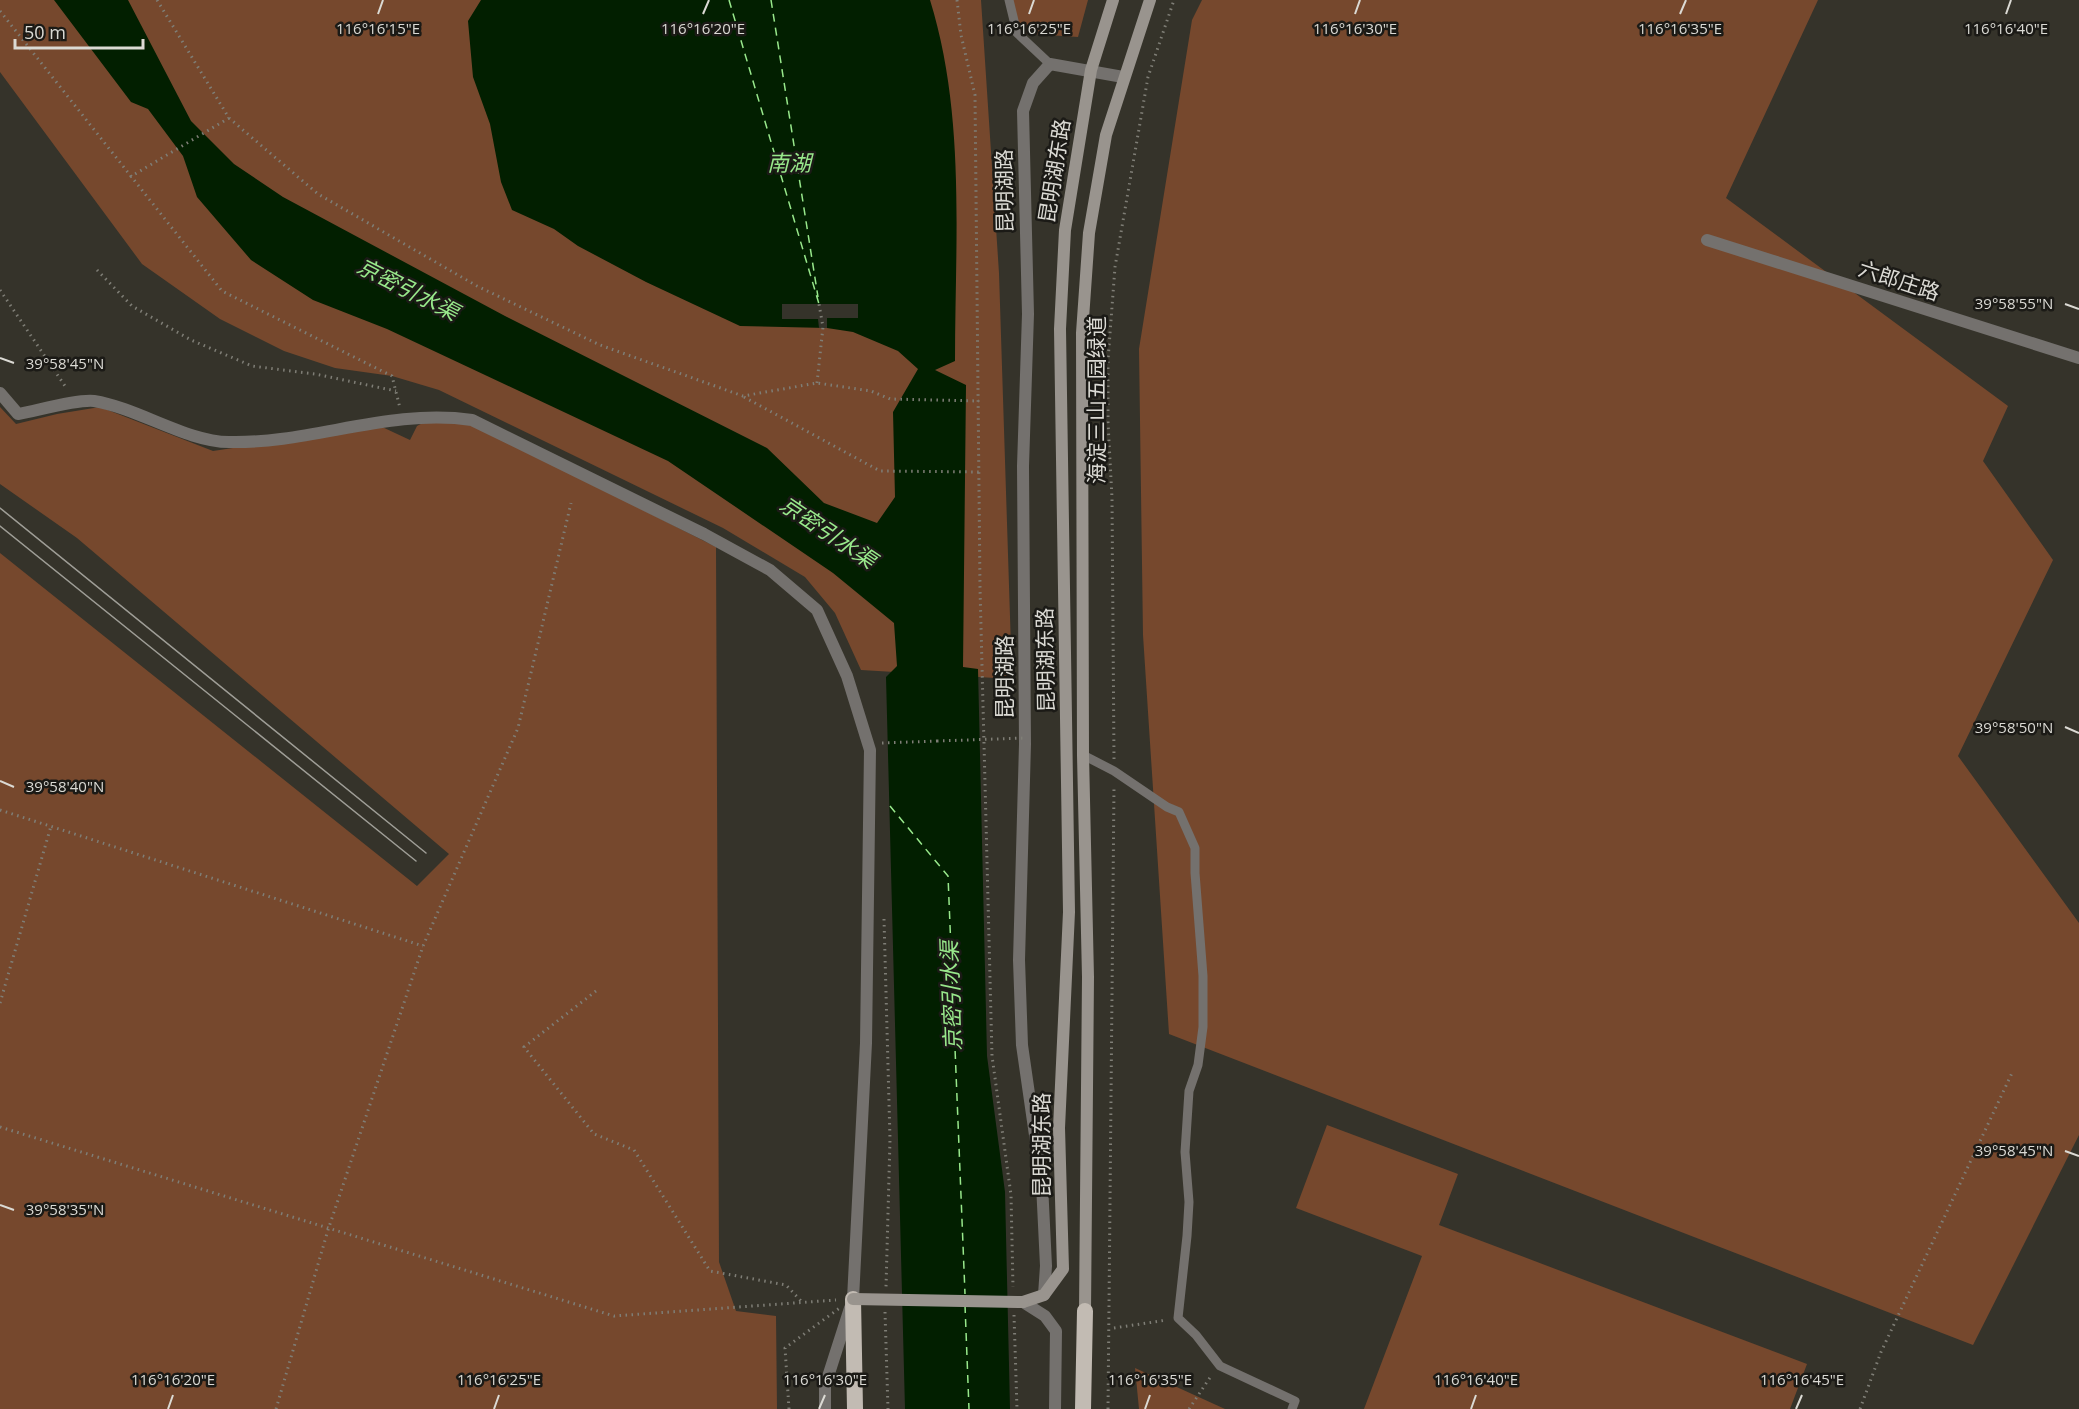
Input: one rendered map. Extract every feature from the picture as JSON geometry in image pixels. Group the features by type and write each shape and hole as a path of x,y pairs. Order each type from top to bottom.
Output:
{"highway":[{"path":"853,1299 855,1409"},
{"path":"1083,1409 1085,1311"}],"main road":[{"name":"昆明湖东路","path":"1044,1295 1063,1269 1064,1257 1059,1128 1069,912 1060,329 1065,230 1091,70 1113,0"},
{"name":"昆明湖东路","path":"1085,1311 1088,977 1083,755 1082,333 1089,233 1106,135 1123,77 1150,0"},
{"path":"853,1299 1017,1303 1044,1295"}],"street":[{"path":"1050,64 1123,77"},
{"name":"昆明湖路","path":"1044,1295 1046,1266 1042,1184 1022,1045 1019,960 1025,738 1023,466 1028,315 1023,111 1033,83 1050,64"},
{"name":"六郎庄路","path":"1707,240 2079,358"},
{"path":"0,393 18,414 91,401 123,408 195,435 226,442 262,441 403,417 442,415 472,420 704,534 770,570 817,610 847,676 868,744 866,1042 853,1299 825,1386 825,1409"},
{"path":"1017,1303 1045,1316 1056,1331 1055,1409"}],"lane":[{"path":"1009,0 1017,33 1050,64"},
{"path":"1083,755 1114,771 1167,807 1179,812 1195,848 1203,976 1203,1027 1198,1065 1189,1091 1185,1152 1188,1225 1178,1318 1196,1335 1220,1366 1295,1401 1292,1409"}],"path":[{"path":"157,0 229,118 318,194 477,286 600,345 743,396 880,471 981,472"},
{"path":"957,0 975,96 975,237 981,472 980,588 992,1056 1011,1196 1017,1303 1017,1409"},
{"name":"海淀三山五园绿道","path":"1108,1409 1114,771 1108,349 1115,267 1148,77 1174,0"},
{"path":"0,11 222,291 392,376 403,417"},
{"path":"130,177 229,118"},
{"path":"97,270 132,306 191,340 252,366 315,374 396,391"},
{"path":"0,290 76,403"},
{"path":"817,383 823,327 819,304"},
{"path":"743,396 817,383 871,391 890,399 979,401"},
{"path":"276,1409 328,1230 423,946 518,728 571,503"},
{"path":"868,744 1025,738"},
{"path":"883,754 884,743"},
{"path":"0,810 423,946"},
{"path":"0,1003 51,826"},
{"path":"884,912 890,1139 886,1291"},
{"path":"596,991 524,1047 594,1134 634,1149 710,1271 786,1285 802,1302"},
{"path":"1860,1409 1881,1352 2012,1073"},
{"path":"0,1127 328,1230 614,1316 853,1299"},
{"path":"789,1409 785,1348 853,1299"},
{"path":"885,1302 884,1349 888,1409"},
{"path":"1114,1328 1178,1318"},
{"path":"1189,1409 1200,1389 1220,1366"}],"shaded area":[{"path":"0,0 981,0 999,273 1012,679 861,670 835,613 805,577 723,528 439,390 392,376 335,368 284,351 220,319 142,264 0,72"},
{"path":"1009,0 1088,0 1078,37 1017,33"},
{"path":"1202,0 1818,0 1726,198 2008,406 1983,461 2053,560 1958,756 2079,923 2079,1135 1973,1345 1169,1034 1143,635 1139,349 1192,20"},
{"path":"0,407 16,424 100,407 213,451 380,426 410,440 417,426 426,421 475,425 716,547 719,1262 736,1311 776,1316 777,1409 0,1409 0,553 417,886 449,854 77,538 0,484"},
{"path":"1327,1125 1458,1174 1439,1225 1807,1364 1790,1409 1364,1409 1422,1256 1296,1208"},
{"path":"1135,1368 1225,1409 1139,1409"}],"water":[{"path":"54,0 128,0 191,121 234,164 283,197 505,316 767,448 824,503 877,523 895,497 893,412 918,369 898,351 853,332 827,328 740,326 646,282 578,246 554,229 512,210 501,182 490,124 473,77 468,21 481,0 930,0 949,88 954,134 957,225 955,361 935,370 966,385 963,667 978,669 987,1056 1005,1192 1010,1409 905,1409 886,677 897,666 894,623 833,573 668,461 387,329 313,300 251,260 197,197 183,156 148,109 131,102"}],"pier":[{"path":"782,304 858,304 858,318 827,318 827,328 819,328 818,319 782,319"}],"ferry route":[{"path":"729,0 819,304"},
{"path":"771,0 818,297"},
{"path":"890,806 948,876 965,1294"},
{"path":"965,1305 969,1409"}],"tram line":[{"path":"0,508 426,853"},
{"path":"0,526 416,861"}],"water label":[{"name":"南湖","path":"789,163"},
{"name":"京密引水渠","path":"408,289"},
{"name":"京密引水渠","path":"828,532"},
{"name":"京密引水渠","path":"951,996"}]}
